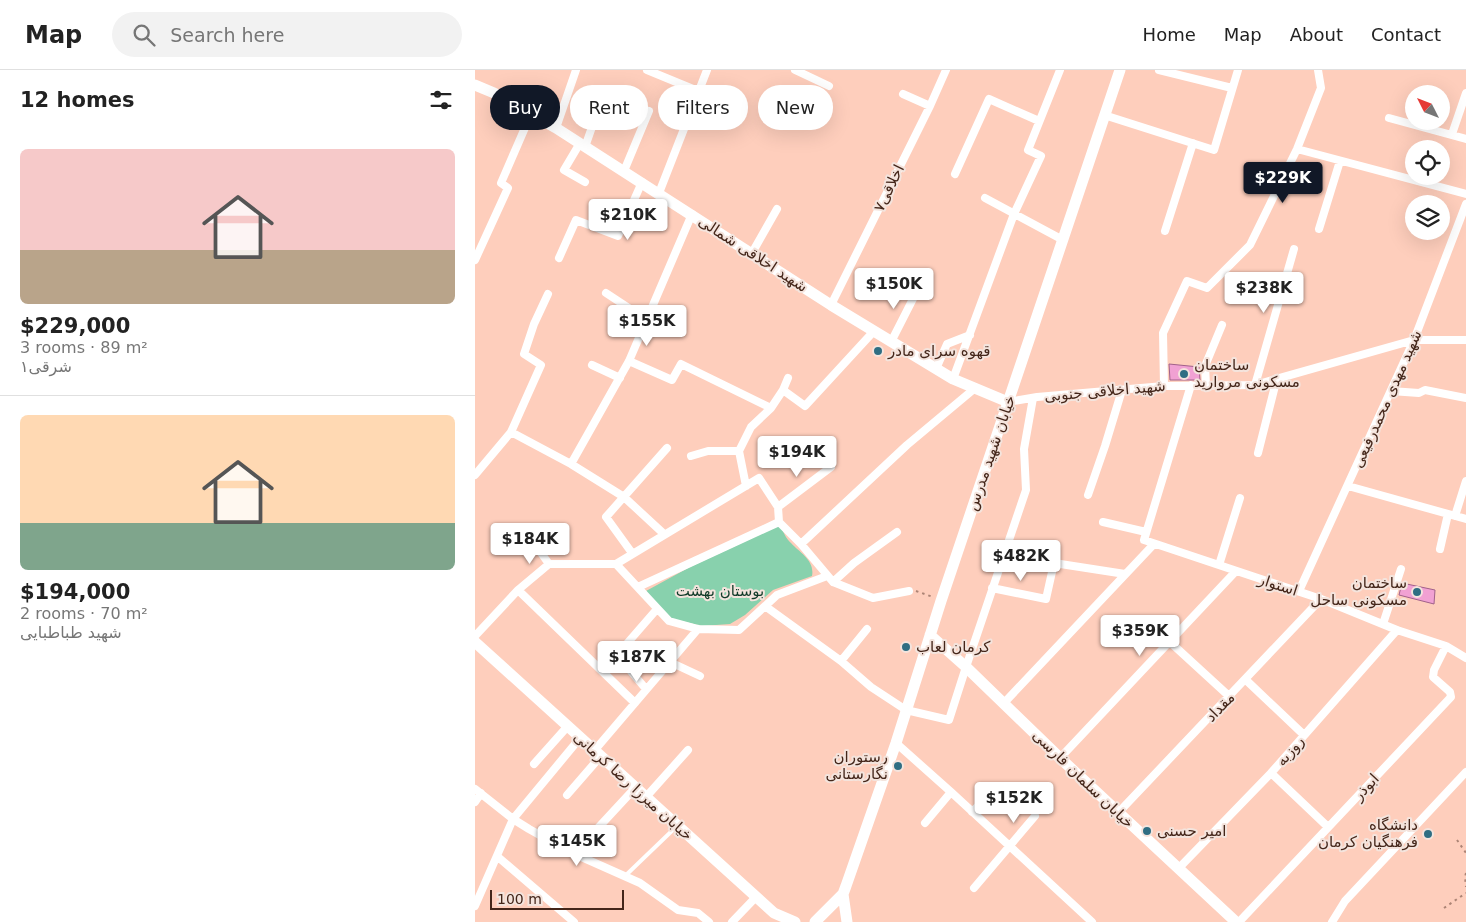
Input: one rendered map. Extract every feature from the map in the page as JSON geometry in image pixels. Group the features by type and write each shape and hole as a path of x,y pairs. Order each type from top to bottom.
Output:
{"main road":[{"name":"خیابان شهید مدرس","path":"815,922 843,894 896,743 1007,402 1120,70"},
{"name":"شهید اخلاقی شمالی","path":"475,84 490,91"},
{"name":"شهید اخلاقی شمالی","path":"559,130 831,305 953,380 1007,402"},
{"name":"خیابان سلمان فارسی","path":"930,635 1004,703 1059,758 1237,922"},
{"name":"خیابان میرزا رضا کرمانی","path":"475,642 756,897 776,918 795,922"},
{"name":"خیابان شهید مدرس","path":"843,894 847,922"}],"street":[{"path":"560,116 576,70"},
{"path":"647,70 683,85"},
{"path":"701,85 707,70"},
{"path":"795,70 827,85"},
{"name":"اخلاقی۷","path":"831,305 946,70"},
{"path":"953,380 1014,214 1041,156 1028,150 1060,70"},
{"path":"1159,70 1232,88"},
{"path":"1104,115 1214,150 1238,70"},
{"path":"1164,386 1163,333 1187,281 1207,288 1251,245 1297,149 1321,88 1318,70"},
{"path":"1452,134 1466,93"},
{"path":"903,94 930,106"},
{"path":"955,174 989,99 1039,121"},
{"path":"624,171 649,112"},
{"path":"1389,118 1466,139"},
{"path":"475,260 508,188 501,182 524,130"},
{"path":"585,182 564,170 582,145 589,130"},
{"path":"659,193 683,130"},
{"path":"1165,231 1193,143"},
{"path":"1297,149 1466,194"},
{"path":"1319,229 1340,161"},
{"path":"559,258 576,220 618,236 642,182"},
{"path":"985,198 1063,240"},
{"name":"شهید مهدی محمدرفیعی","path":"1299,591 1413,340 1466,204"},
{"path":"752,254 777,209"},
{"path":"571,464 629,362 692,214"},
{"path":"1255,385 1294,249"},
{"path":"891,342 918,289"},
{"path":"607,293 647,320"},
{"path":"475,475 511,432 541,365 524,354 534,324 548,294"},
{"path":"1206,385 1205,366 1221,325"},
{"path":"783,390 805,406 874,331"},
{"path":"936,369 947,344 970,335"},
{"name":"شهید اخلاقی جنوبی","path":"1007,402 1164,386 1255,385 1413,340 1466,340"},
{"path":"629,362 672,380 681,364 771,408"},
{"path":"592,365 620,378"},
{"path":"746,486 739,451 751,427 771,408 783,390 788,378"},
{"path":"1258,453 1277,378"},
{"path":"1145,536 1191,385"},
{"path":"801,544 907,445 974,389"},
{"path":"1088,495 1122,390"},
{"path":"1391,390 1419,393 1425,390 1466,398"},
{"path":"765,606 841,661 871,687 906,710 949,720 1026,490 1024,449 1033,398"},
{"path":"511,432 571,464 624,497 664,534"},
{"path":"632,553 606,518 667,448"},
{"path":"691,456 709,451 739,451"},
{"path":"777,508 831,467"},
{"path":"475,636 519,590 549,564 616,564 759,478 777,508 779,522 801,544 830,579 873,598 909,591"},
{"path":"1440,549 1451,515 1466,481"},
{"path":"1348,486 1466,519"},
{"path":"1219,565 1240,498"},
{"path":"638,587 779,522"},
{"name":"استوار","path":"1103,522 1145,536 1154,544 1321,599 1397,630 1446,646 1466,658"},
{"path":"616,564 669,621 698,629 739,630 777,595 830,579 897,532"},
{"path":"515,534 539,550 549,564"},
{"path":"1004,703 1154,544"},
{"path":"993,588 1046,599 1054,563 1125,574"},
{"path":"1383,624 1401,569"},
{"path":"1059,758 1236,571"},
{"path":"519,590 635,703"},
{"name":"مقداد","path":"1118,813 1321,599"},
{"path":"647,689 617,655 657,608"},
{"path":"567,795 635,703 698,629"},
{"path":"841,661 867,629"},
{"name":"روزبه","path":"1179,869 1271,772 1397,630"},
{"path":"1170,642 1230,696"},
{"name":"ابوذر","path":"1237,922 1451,697 1450,692 1433,677 1434,670 1446,646"},
{"path":"670,662 700,676"},
{"path":"1246,680 1304,735"},
{"path":"534,764 567,727"},
{"path":"475,906 513,819 580,738"},
{"path":"896,743 1092,922"},
{"path":"646,797 688,750"},
{"path":"1271,772 1328,827"},
{"path":"1332,922 1345,901 1466,772"},
{"path":"597,830 635,788"},
{"path":"475,802 478,791 513,819 568,851 625,876 654,892 678,910 698,913 709,922"},
{"path":"925,823 951,792"},
{"path":"973,812 989,795"},
{"path":"974,888 1035,816"},
{"path":"498,857 574,922"},
{"path":"732,922 756,897"}],"lane":[{"path":"625,876 677,826"}],"path":[{"path":"909,591 916,591 941,601"},
{"path":"1457,840 1466,854"},
{"path":"1466,876 1466,887"},
{"path":"1444,908 1466,893"}],"green space":[{"name":"بوستان بهشت","path":"780,525 788,539 809,561 812,576 773,590 745,615 730,624 702,626 673,619 667,615 646,591 690,567"}],"building":[{"path":"1169,364 1199,367 1200,380 1170,380"},
{"name":"ساختمان مسکونی ساحل","path":"1402,583 1435,590 1434,604 1399,595"}],"place":[{"name":"قهوه سرای مادر","path":"878,351"},
{"name":"ساختمان مسکونی مروارید","path":"1184,374"},
{"name":"ساختمان مسکونی ساحل","path":"1417,592"},
{"name":"کرمان لعاب","path":"906,647"},
{"name":"رستوران نگارستانی","path":"898,766"},
{"name":"امیر حسنی","path":"1147,831"},
{"name":"دانشگاه فرهنگیان کرمان","path":"1428,834"}]}
